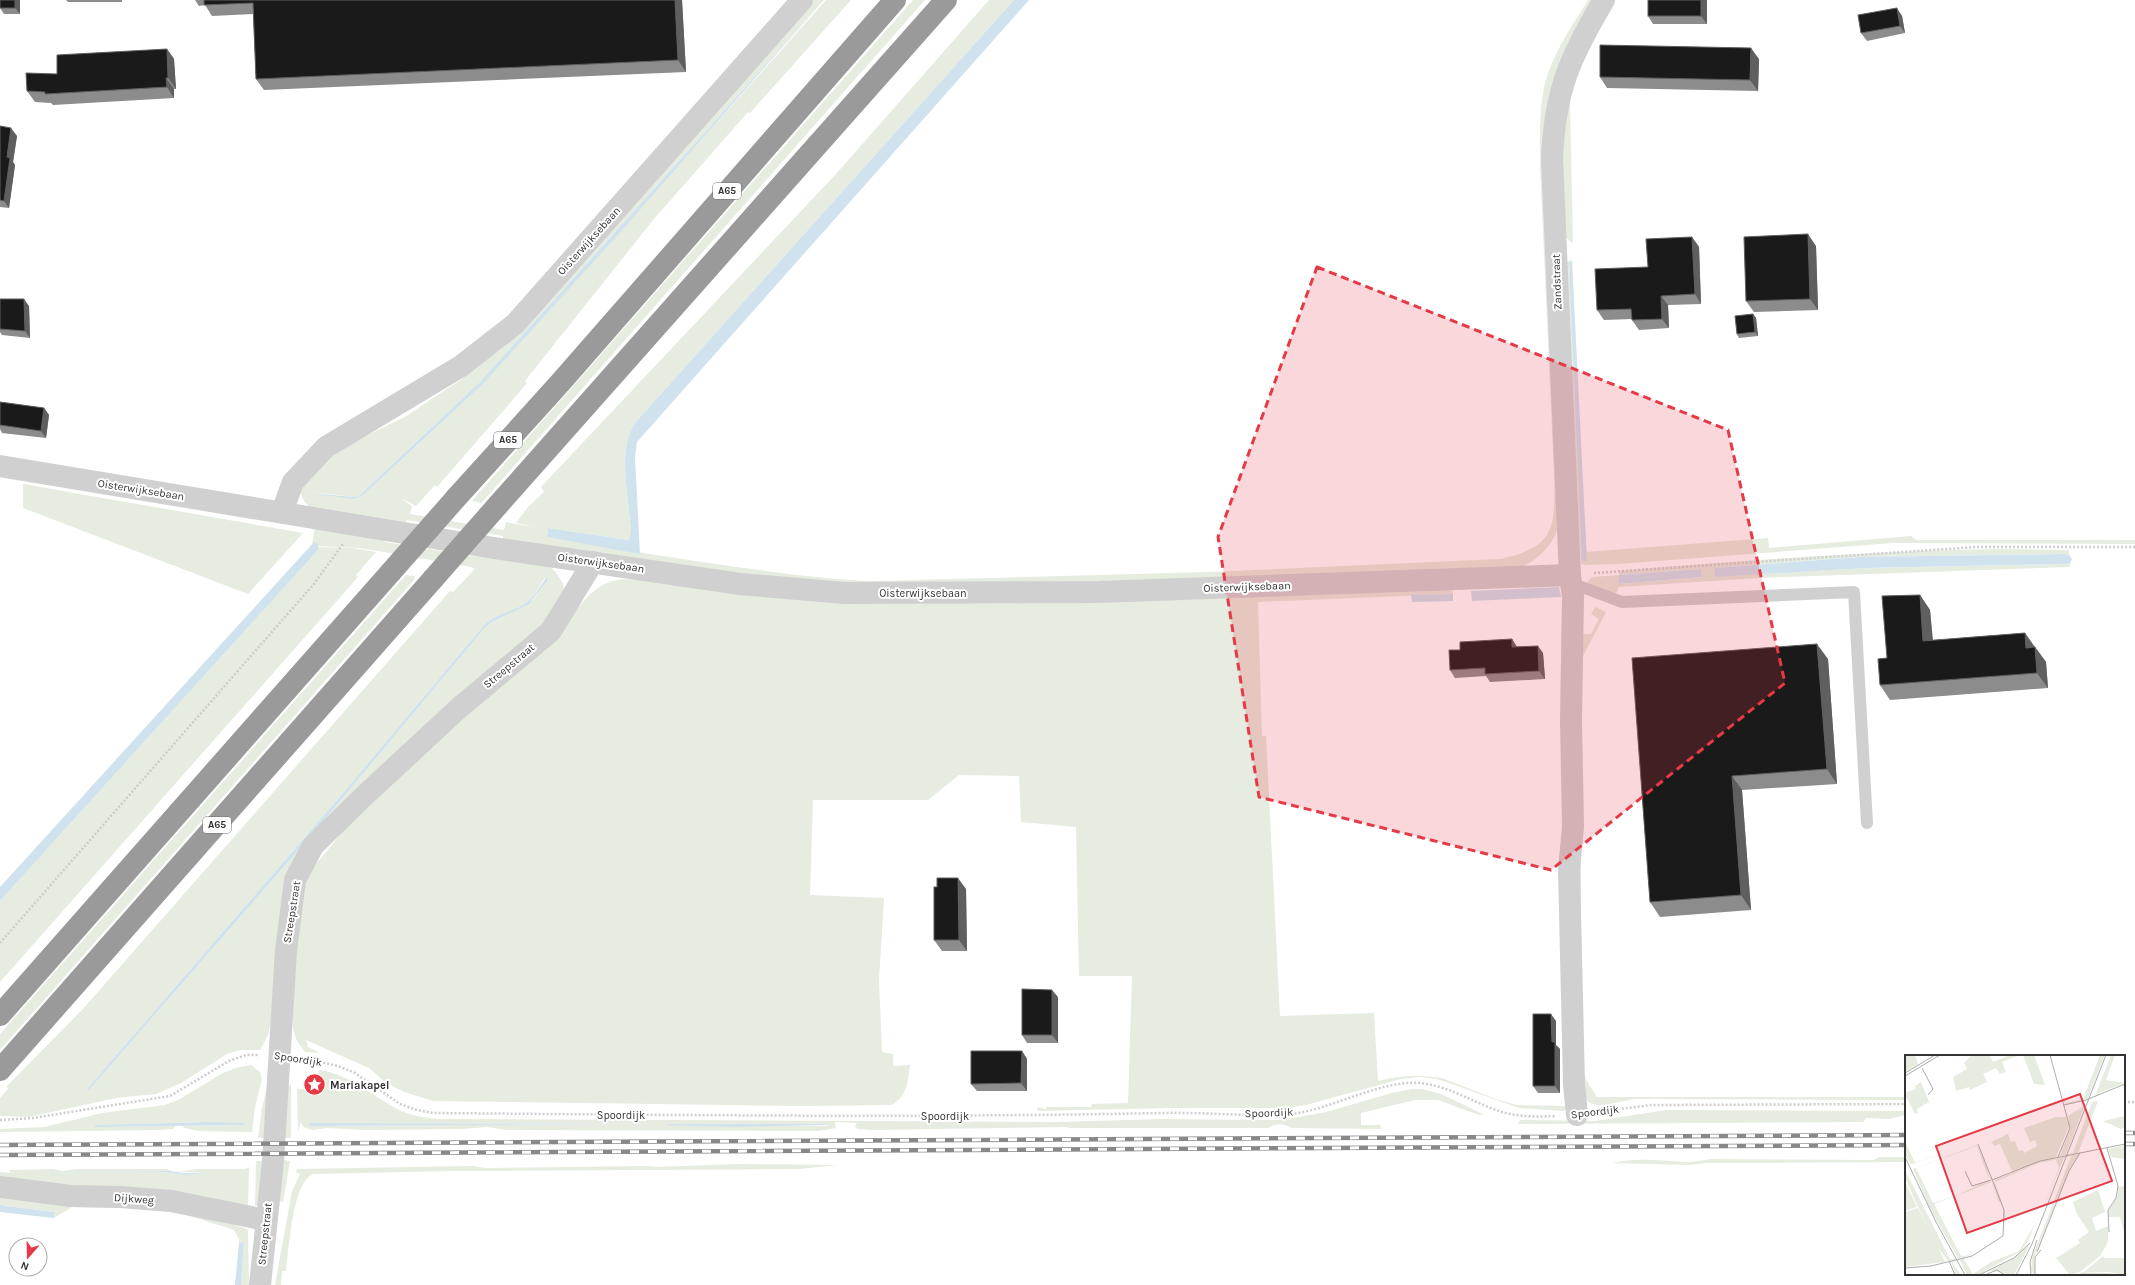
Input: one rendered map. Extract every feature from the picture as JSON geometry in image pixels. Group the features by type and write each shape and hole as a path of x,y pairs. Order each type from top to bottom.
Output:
{"highway":[{"name":"A65","path":"0,1015 456,498 560,383 895,0"},
{"name":"A65","path":"0,1070 946,0"}],"street":[{"name":"Oisterwijksebaan","path":"282,512 293,482 326,447 461,366 515,324 802,0"},
{"name":"Zandstraat","path":"1576,1115 1569,869 1573,827 1573,597 1570,579 1552,158 1553,129 1564,76 1577,46 1604,0"},
{"name":"Oisterwijksebaan","path":"0,466 356,525 593,562 740,584 845,593 1099,592 1570,579"},
{"name":"Streepstraat","path":"260,1285 273,1161 286,951 290,908 295,880 313,846 459,708 550,631 593,562"},
{"name":"Dijkweg","path":"0,1187 72,1196 120,1197 171,1201 266,1220"}],"lane":[{"path":"1570,579 1622,602 1854,592 1868,823"}],"path":[{"path":"0,943 313,585 356,525"},
{"path":"1570,579 1787,558 1976,547 2135,547"},
{"name":"Spoordijk","path":"0,1120 33,1118 170,1096 229,1061 246,1055 280,1054 338,1066 355,1073 400,1104 417,1110 433,1113 930,1116 1123,1115 1161,1113 1283,1115 1305,1111 1407,1083 1434,1086 1499,1111 1518,1116 1576,1115 1651,1105 1905,1104"}],"highlighted area":[{"path":"1317,267 1728,430 1785,683 1551,870 1259,797 1218,537"}],"shaded area":[{"path":"811,0 824,0 481,381 359,496 354,497 309,492 353,499 362,496 483,384 826,0 851,0 750,113 748,112 653,220 525,381 527,383 437,487 435,485 416,506 401,498 412,506 410,514 504,530 506,522 538,528 516,523 528,507 544,492 541,487 836,174 989,0 1014,0 634,424 629,434 625,456 631,527 630,537 628,540 548,528 547,537 736,567 823,578 876,581 1209,572 1500,559 1519,554 1533,548 1542,541 1549,532 1554,508 1554,475 1540,166 1540,129 1543,93 1555,56 1574,22 1588,0 1596,0 1560,68 1558,528 1548,547 1533,561 1520,568 1164,584 816,584 503,539 503,536 407,520 405,523 311,507 306,504 300,489 313,469 353,442 405,417 463,378"},
{"path":"913,0 925,0 484,500 481,503 472,501"},
{"path":"1564,104 1570,104 1573,243 1563,236 1559,163"},
{"path":"1574,257 1569,262 1587,552 1768,538 1769,548 1911,536 1917,540 2135,540 2135,544 1893,543 1618,564 1581,564 1564,265"},
{"path":"23,484 303,533 248,594 23,508"},
{"path":"315,526 385,538 385,542 479,557 480,554 550,567 554,570 563,583 564,592 554,615 299,867 279,989 268,1035 260,1050 240,1050 227,1054 181,1083 156,1094 116,1098 29,1117 0,1116 0,1098 8,1089 7,1086 82,1010 450,591 453,592 475,569 471,567 360,548 318,546 314,542 312,544","holes":["545,578 548,580 533,600 517,608 529,601","515,609 493,621 483,630 310,837 89,1090 87,1089 338,799 485,624 495,617"]},
{"path":"317,547 354,548 376,552 356,575 358,577 0,982 0,901 318,550"},
{"path":"1999,549 2069,550 2069,555 1859,557 1716,568 1714,576 1866,568 2070,563 2070,567 1759,578 1619,587 1614,598 1587,582 1592,577 1619,575 1619,571 1714,563 1904,552","holes":["1701,569 1702,577 1618,584 1619,575"]},
{"path":"406,575 415,576 414,580 0,1050 0,1034"},
{"path":"623,579 641,580 736,594 1452,589 1453,594 1258,602 1262,736 1266,736 1280,1016 1374,1013 1378,1081 1410,1076 1442,1078 1496,1099 1517,1105 1568,1106 1564,1111 1519,1108 1437,1079 1419,1077 1401,1079 1306,1105 1285,1108 1169,1108 1038,1111 1037,1107 1046,1109 1046,1107 1091,1107 1092,1104 1128,1103 1132,976 1079,976 1076,827 1021,822 1019,776 959,775 928,800 813,800 810,895 884,898 879,980 882,1052 893,1054 893,1066 910,1065 904,1093 892,1105 800,1106 433,1101 404,1092 385,1082 369,1068 306,1040 308,1047 320,1053 305,1052 297,1041 293,1029 292,991 303,889 313,868 348,825 563,627 588,596 603,585 612,581"},
{"path":"1595,607 1606,612 1581,660 1581,1062 1586,1080 1597,1097 1905,1097 1905,1100 1636,1099 1599,1105 1591,1103 1585,1099 1579,1084 1577,1067 1575,721 1579,718 1579,634 1591,634 1599,619 1591,614"},
{"path":"251,1065 260,1072 262,1079 255,1107 252,1132 199,1131 184,1128 183,1126 176,1126 173,1129 160,1130 0,1132 0,1129 44,1127 102,1113 165,1105 180,1099 221,1074 235,1068","holes":["207,1122 244,1125 96,1127 95,1125"]},
{"path":"319,1070 330,1072 351,1081 399,1110 409,1114 439,1119 1057,1122 1162,1119 1282,1120 1326,1112 1392,1093 1412,1089 1422,1089 1441,1094 1483,1114 1479,1115 1438,1100 1415,1100 1361,1113 1361,1125 1380,1125 1381,1129 1291,1128 1280,1124 1268,1128 1067,1127 873,1130 857,1129 855,1126 857,1123 835,1122 836,1128 819,1131 506,1130 487,1127 462,1129 366,1130 327,1128 312,1130 303,1127 301,1122 298,1132 297,1089 312,1089 317,1085","holes":["308,1123 642,1124 312,1126","824,1124 829,1126 666,1125"]},
{"path":"268,1082 264,1138 258,1138 262,1108"},
{"path":"291,1084 291,1138 285,1138 286,1089"},
{"path":"1666,1110 1905,1111 1905,1115 1889,1119 1866,1118 1863,1122 1518,1124 1520,1120 1596,1121"},
{"path":"1879,1157 1905,1157 1905,1162 1705,1163 1690,1165 1612,1163 1631,1160 1689,1162 1711,1159 1874,1160"},
{"path":"284,1160 290,1161 283,1202 279,1201"},
{"path":"256,1161 262,1161 258,1206 255,1206"},
{"path":"738,1164 837,1165 800,1169 450,1171 313,1174 306,1180 300,1190 290,1233 286,1271 282,1271 281,1285 275,1285 292,1191 300,1174 296,1172 297,1169 472,1166 485,1168 657,1167"},
{"path":"249,1167 248,1207 0,1187 0,1172 10,1173 10,1170 53,1169 62,1171 78,1169 167,1169 174,1171 20,1173 162,1172 186,1175 203,1173 179,1172 197,1169 246,1169"},
{"path":"0,1196 164,1205 244,1228 248,1230 249,1285 241,1285 244,1242 239,1243 239,1239 234,1230 168,1209 72,1207 54,1218 55,1212 5,1206 0,1204"}],"water":[{"path":"824,0 615,238 483,384 362,496 353,499 310,493 354,497 359,496 481,381"},
{"path":"1014,0 1029,0 637,442 635,458 640,554 547,537 548,528 628,540 630,537 631,527 625,456 629,434 634,424"},
{"path":"1572,261 1587,561 1582,561 1569,262"},
{"path":"314,542 318,544 318,550 0,901 0,887"},
{"path":"2069,555 2072,559 2070,563 1866,568 1714,577 1715,568 1859,557"},
{"path":"1701,569 1702,577 1618,584 1619,575"},
{"path":"546,578 548,580 529,604 493,621 483,630 310,837 89,1090 87,1089 338,799 485,624 495,617 516,609 529,601 535,595"},
{"path":"1559,587 1561,597 1472,601 1471,591"},
{"path":"1453,594 1453,601 1412,602 1411,595"},
{"path":"207,1122 244,1123 244,1125 95,1127 95,1125"},
{"path":"308,1124 642,1124 312,1126"},
{"path":"666,1125 829,1125 730,1127"},
{"path":"169,1171 203,1173 186,1175 162,1172 19,1173"},
{"path":"0,1204 5,1206 55,1212 54,1218 0,1212"},
{"path":"244,1242 241,1285 235,1285 239,1243"}],"building":[{"path":"0,0 15,0 15,8 0,8"},
{"path":"204,0 675,0 678,60 256,79 253,3 204,5"},
{"path":"1648,0 1701,0 1701,16 1648,16"},
{"path":"1897,8 1900,26 1861,33 1858,15"},
{"path":"1600,45 1751,48 1750,80 1600,77"},
{"path":"167,49 167,87 45,94 45,92 27,91 26,73 57,74 57,55"},
{"path":"0,126 11,128 7,157 10,158 4,201 0,200"},
{"path":"1808,234 1810,299 1746,301 1744,237"},
{"path":"1692,237 1695,294 1661,296 1662,319 1632,320 1631,309 1597,310 1595,269 1648,267 1646,239"},
{"path":"0,299 24,299 25,331 0,329"},
{"path":"1753,314 1755,332 1737,334 1735,316"},
{"path":"0,402 44,408 41,431 0,425"},
{"path":"1920,595 1923,641 2025,633 2026,648 2035,647 2037,673 1880,685 1878,659 1887,658 1882,596"},
{"path":"1512,639 1512,647 1538,646 1539,671 1485,674 1485,668 1450,670 1449,650 1460,650 1460,642"},
{"path":"1817,644 1827,769 1732,776 1741,895 1650,902 1632,658"},
{"path":"937,878 958,878 959,940 934,940 934,887 937,887"},
{"path":"1022,989 1052,990 1052,1035 1022,1035"},
{"path":"1533,1014 1551,1014 1552,1042 1555,1042 1555,1086 1533,1086"},
{"path":"971,1051 1022,1051 1021,1083 971,1084"}],"railway":[{"path":"2125,1133 2135,1133"},
{"path":"0,1145 1905,1135"},
{"path":"2125,1144 2135,1144"},
{"path":"0,1155 1905,1145"}],"place":[{"name":"Mariakapel","path":"314,1085"}]}
